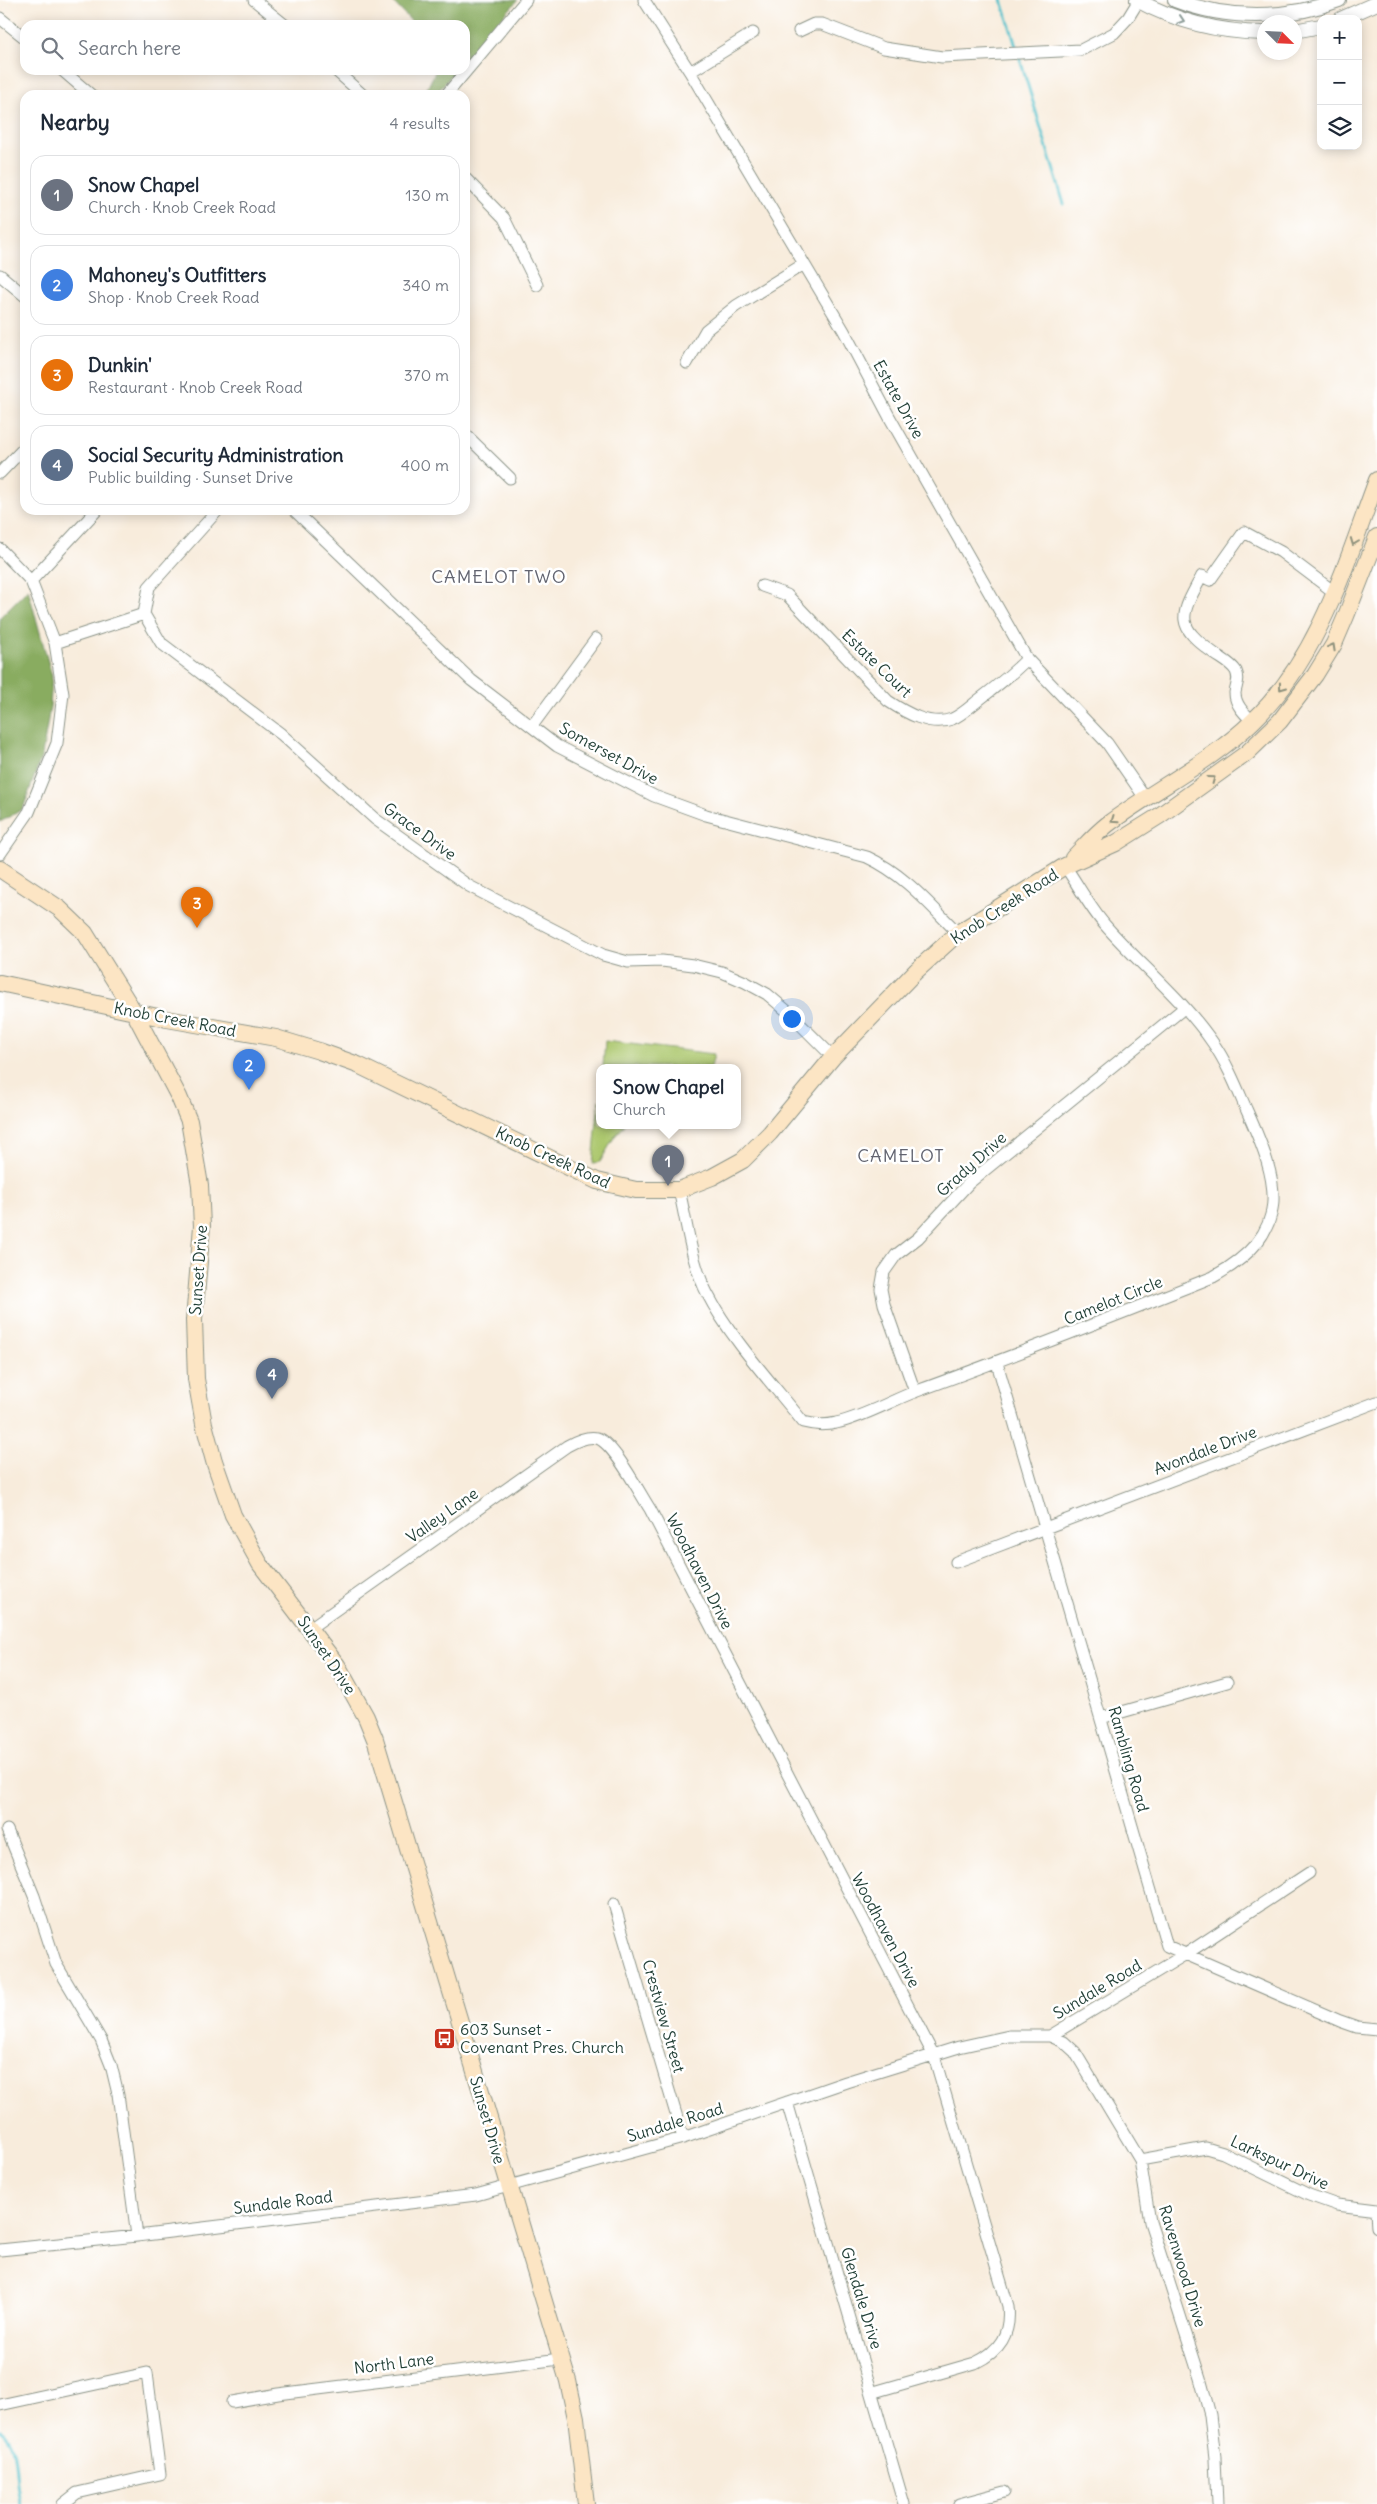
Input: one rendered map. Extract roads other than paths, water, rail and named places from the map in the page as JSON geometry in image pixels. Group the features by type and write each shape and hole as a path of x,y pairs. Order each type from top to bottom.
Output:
{"main road":[{"name":"Knob Creek Road","path":"1065,866 1106,825 1228,742 1253,722 1269,704 1300,660 1334,592 1372,507 1377,480"},
{"name":"Knob Creek Road","path":"0,983 134,1012 276,1038 319,1051 358,1065 597,1181 636,1190 679,1190 712,1177 743,1160 770,1133 833,1057 916,970 958,933 1065,866 1116,843 1247,753 1267,735 1298,700 1334,644 1377,537"},
{"path":"1334,592 1352,599"},
{"path":"1253,722 1267,735"},
{"path":"1145,798 1155,803 1184,798"},
{"path":"1116,843 1137,823 1146,805 1145,798"},
{"name":"Sunset Drive","path":"0,869 60,909 85,933 134,1012 179,1097 189,1121 200,1185 202,1226 194,1320 196,1379 204,1424 214,1461 233,1515 260,1564 310,1628 346,1680 375,1739 572,2397 586,2504"}],"street":[{"path":"254,0 279,20"},
{"path":"470,66 526,0"},
{"name":"Estate Drive","path":"644,0 690,72 844,331 890,418 1027,658 1107,743 1145,798"},
{"path":"799,31 814,24 822,24 884,48 942,57 1081,50 1114,33 1128,18 1138,0 1185,22 1232,31 1257,33"},
{"path":"1175,0 1208,11 1257,17"},
{"path":"1287,15 1339,0"},
{"path":"1350,15 1377,3"},
{"path":"0,18 20,34"},
{"path":"1302,30 1317,27"},
{"path":"690,72 753,33"},
{"path":"68,75 85,90"},
{"path":"341,75 358,90"},
{"path":"450,90 463,75"},
{"path":"470,183 504,218 537,285"},
{"path":"687,363 706,330 736,306 804,264"},
{"path":"0,275 20,292"},
{"path":"470,439 510,478"},
{"path":"0,473 20,452"},
{"path":"31,581 92,515"},
{"path":"55,643 144,614 149,588 213,515"},
{"name":"Somerset Drive","path":"299,515 471,680 557,746 654,796 706,815 867,857 887,867 905,880 958,933"},
{"path":"1253,722 1238,705 1235,694 1239,679 1235,670 1198,642 1189,632 1183,617 1187,603 1202,576 1210,580 1244,532 1281,552 1334,592"},
{"path":"0,549 31,581 55,643 63,694 57,743 29,812 0,854"},
{"name":"Estate Court","path":"762,586 787,595 888,701 904,712 920,718 935,721 953,719 1008,678 1027,658"},
{"name":"Grace Drive","path":"144,614 160,643 281,734 375,819 470,886 603,955 628,962 662,961 693,965 722,972 745,982 767,994 787,1011 833,1057"},
{"path":"532,726 596,639"},
{"name":"Camelot Circle","path":"679,1190 696,1264 707,1293 732,1331 802,1422 815,1426 836,1423 997,1363 1213,1278 1233,1266 1249,1252 1269,1222 1273,1204 1274,1185 1259,1138 1214,1043 1184,1008 1105,925 1065,866"},
{"name":"Grady Drive","path":"915,1392 880,1289 884,1272 896,1256 918,1238 969,1183 1184,1008"},
{"name":"Rambling Road","path":"997,1363 1167,1946 1340,2021 1357,2027 1377,2029"},
{"name":"Avondale Drive","path":"956,1562 1377,1402"},
{"name":"Valley Lane","path":"310,1628 567,1446 587,1438 597,1438"},
{"name":"Woodhaven Drive","path":"597,1438 605,1443 614,1453 650,1510 761,1727 934,2056 1008,2306 1008,2328 996,2351 975,2363 874,2392"},
{"path":"1101,1718 1227,1682"},
{"path":"7,1830 34,1896 56,1964 101,2040 111,2065 118,2094 137,2236"},
{"name":"Sundale Road","path":"0,2250 137,2236 476,2195 508,2188 683,2138 787,2102 985,2040 1022,2035 1050,2036 1186,1954 1309,1873"},
{"name":"Crestview Street","path":"614,1904 683,2138"},
{"name":"Ravenwood Drive","path":"1050,2036 1064,2042 1075,2052 1140,2160 1150,2222 1210,2415 1215,2458 1217,2504"},
{"name":"Glendale Drive","path":"787,2102 874,2392 904,2504"},
{"name":"Larkspur Drive","path":"1140,2160 1206,2148 1223,2153 1328,2202 1376,2210"},
{"path":"1376,2210 1377,2227"},
{"name":"North Lane","path":"232,2402 278,2394 560,2359"},
{"path":"0,2405 147,2373 160,2474 77,2493 63,2504"},
{"path":"959,2504 1004,2492"}],"waterway":[{"path":"1002,0 1017,50"},
{"path":"1019,56 1064,204"},
{"path":"0,2430 7,2437 14,2455 18,2495 21,2504"}],"place":[{"name":"Dunkin'","path":"197,928"},
{"name":"Mahoney's Outfitters","path":"249,1090"},
{"name":"Snow Chapel","path":"668,1186"},
{"name":"Social Security Administration","path":"272,1399"},
{"name":"603 Sunset - Covenant Pres. Church","path":"444,2038"}],"district":[{"name":"CAMELOT TWO","path":"499,577"},
{"name":"CAMELOT","path":"901,1156"}]}
